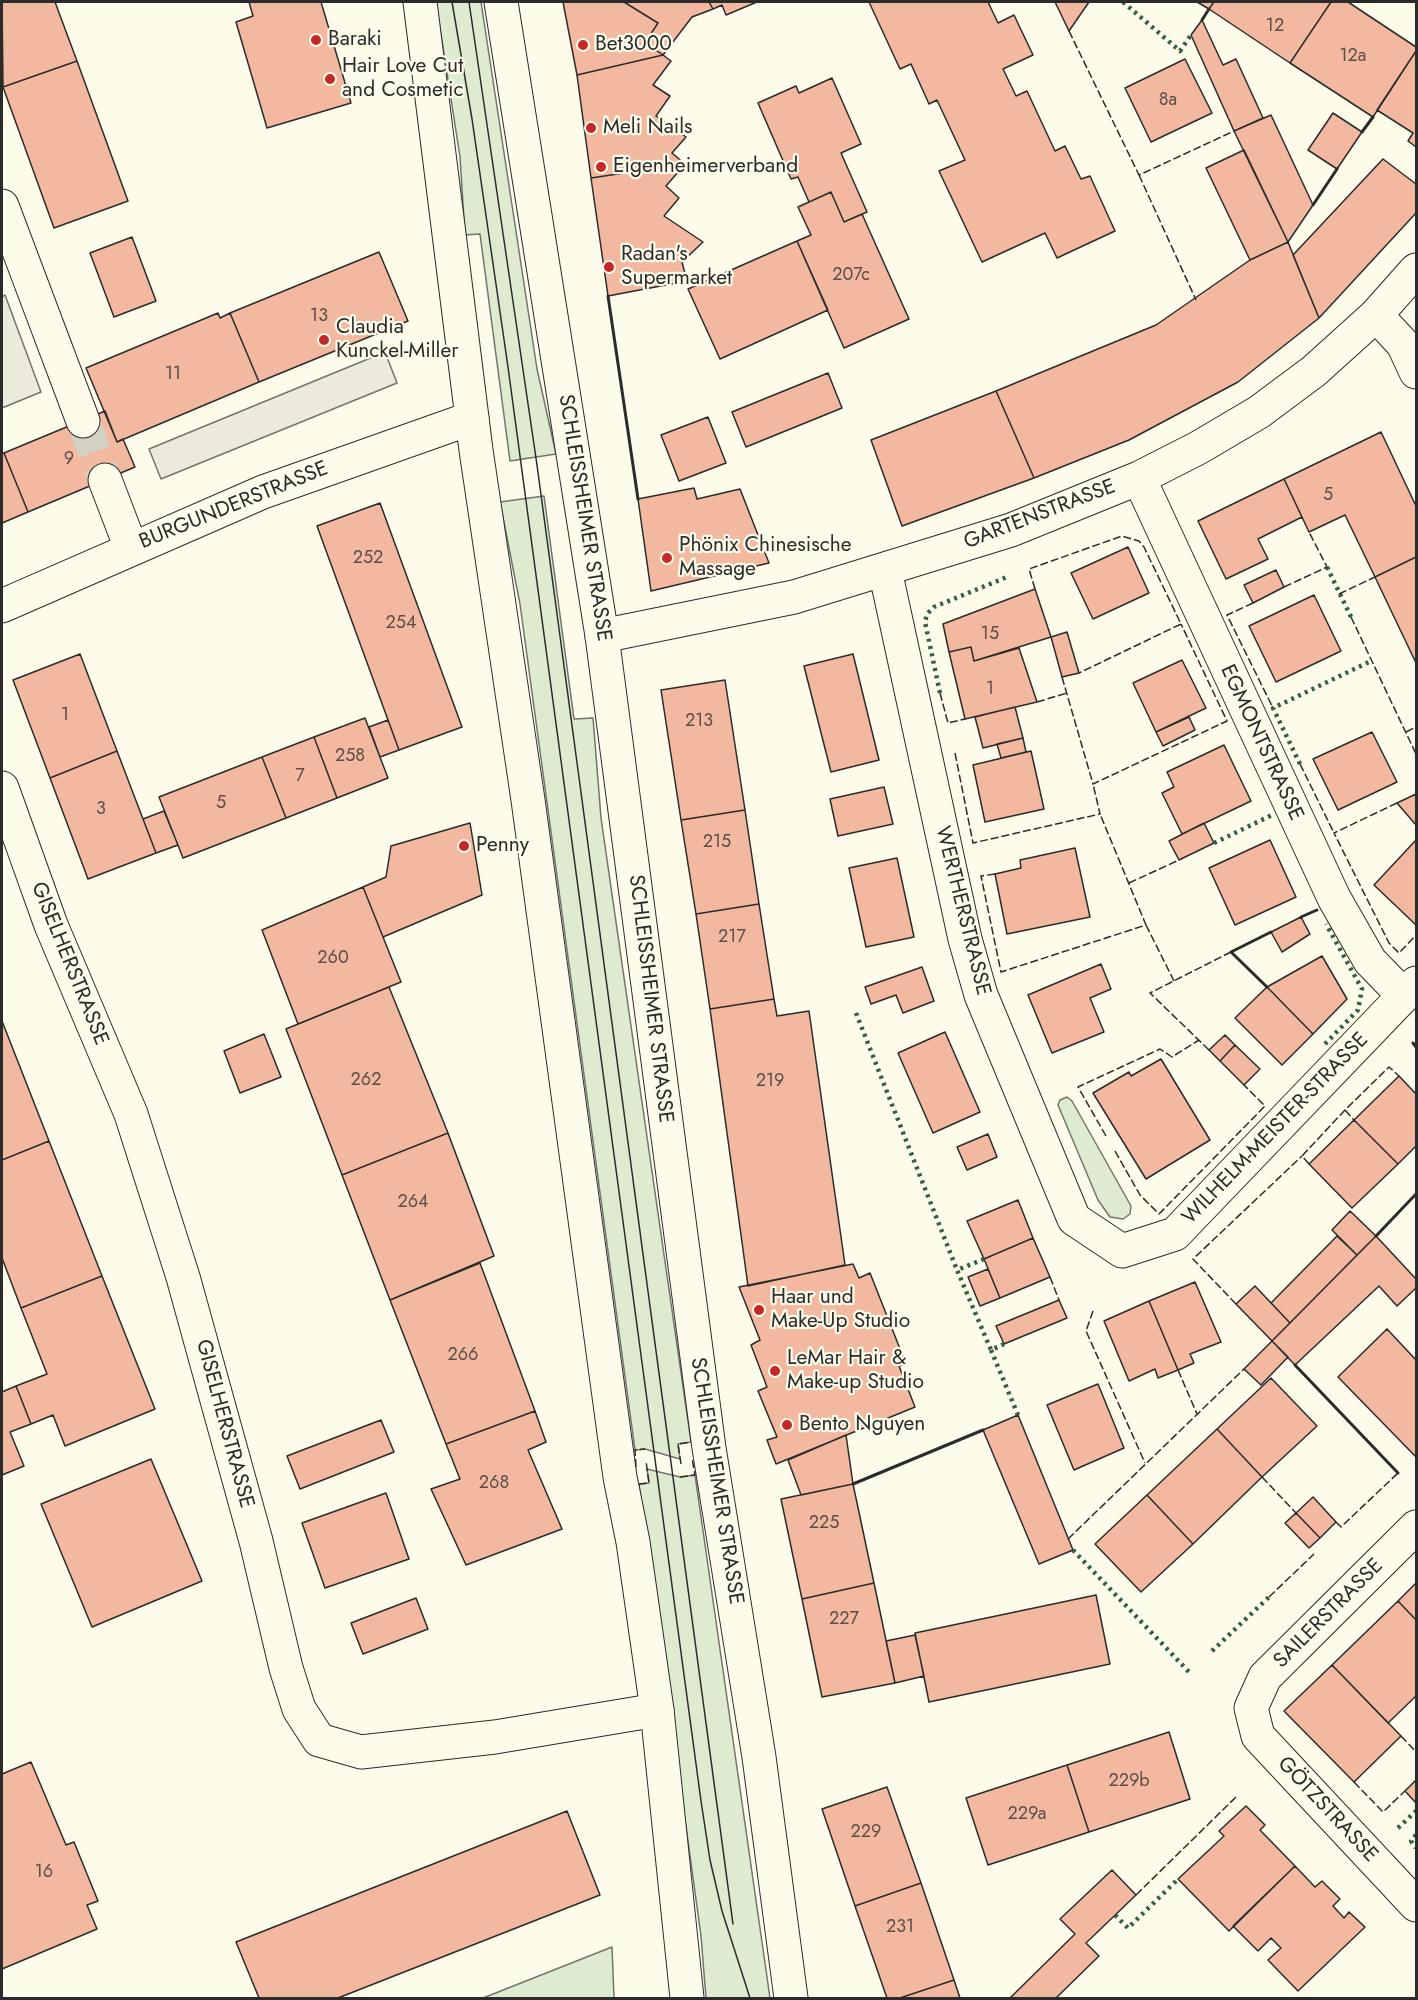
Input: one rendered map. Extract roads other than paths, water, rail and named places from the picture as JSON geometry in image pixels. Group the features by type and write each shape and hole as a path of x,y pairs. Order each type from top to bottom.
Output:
{"street":[{"path":"420,2 472,418 527,789 620,1477 633,1542 657,1710 687,1998"},
{"name":"SCHLEISSHEIMER STRASSE","path":"501,2 603,636 709,1448 759,1757 791,1998"},
{"path":"2,206 83,421"},
{"name":"GARTENSTRASSE","path":"603,636 794,597 1011,530 1138,478 1198,448 1259,412 1314,371 1376,315 1416,270"},
{"path":"1376,315 1403,344 1416,372"},
{"name":"BURGUNDERSTRASSE","path":"2,606 263,492 472,418"},
{"name":"EGMONTSTRASSE","path":"1138,478 1334,898 1370,961 1410,990"},
{"path":"105,480 131,548"},
{"name":"WERTHERSTRASSE","path":"885,570 965,939 981,995 1074,1219 1122,1251"},
{"name":"GISELHERSTRASSE","path":"2,788 51,925 131,1114 189,1300 256,1541 286,1668 299,1709 319,1740 361,1752 495,1737 657,1710"},
{"name":"WILHELM-MEISTER-STRASSE","path":"1122,1251 1175,1234 1410,990"},
{"name":"SAILERSTRASSE","path":"1251,1708 1265,1677 1416,1527"},
{"name":"GÖTZSTRASSE","path":"1251,1708 1258,1736 1416,1905"}],"tunnel":[{"path":"83,421 105,480"}],"tram line":[{"path":"452,2 472,119 508,367 701,1801 710,1860 722,1911 750,1998"},
{"path":"469,2 537,465 733,1924"}],"place":[{"name":"Baraki","path":"316,40"},
{"name":"Bet3000","path":"583,45"},
{"name":"Hair Love Cut and Cosmetic","path":"330,79"},
{"name":"Meli Nails","path":"591,128"},
{"name":"Eigenheimerverband","path":"601,167"},
{"name":"Radan's Supermarket","path":"609,267"},
{"name":"Claudia Kunckel-Miller","path":"324,340"},
{"name":"Phönix Chinesische Massage","path":"667,558"},
{"name":"Penny","path":"464,846"},
{"name":"Haar und Make-Up Studio","path":"759,1310"},
{"name":"LeMar Hair & Make-up Studio","path":"775,1371"},
{"name":"Bento Nguyen","path":"787,1425"}]}
